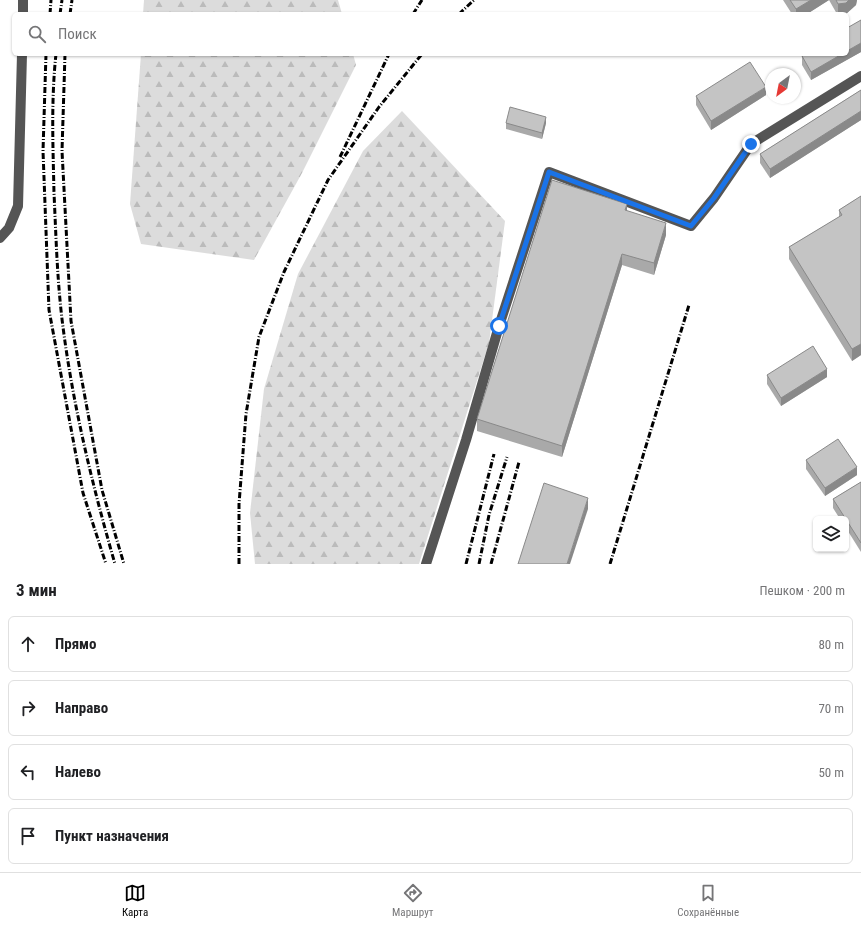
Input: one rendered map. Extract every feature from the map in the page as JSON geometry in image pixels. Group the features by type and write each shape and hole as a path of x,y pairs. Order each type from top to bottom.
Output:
{"street":[{"path":"22,12 23,0"},
{"path":"0,238 9,228 18,206 22,56"},
{"path":"426,564 466,440 499,326 549,172 691,226 714,198 751,144 861,76"}],"green space":[{"path":"144,0 338,0 341,12 143,12"},
{"path":"141,56 354,56 356,65 302,173 254,260 141,244 130,204"},
{"path":"402,111 505,221 489,343 419,564 255,564 250,513 264,389 298,274 363,151"}],"building":[{"path":"790,0 811,0 796,9"},
{"path":"836,0 849,0 846,3 838,4"},
{"path":"861,20 861,43 849,50 849,27"},
{"path":"802,56 839,56 811,72"},
{"path":"750,62 765,85 765,88 711,121 696,96"},
{"path":"861,90 861,111 770,169 760,154"},
{"path":"510,107 546,117 542,133 506,123"},
{"path":"552,180 627,204 625,210 666,223 654,263 622,254 562,446 477,419"},
{"path":"861,196 861,344 852,349 789,247 842,215 839,210"},
{"path":"813,346 827,369 781,398 767,375"},
{"path":"838,439 857,467 825,488 806,460"},
{"path":"861,482 861,543 849,524 849,516 844,516 833,499"},
{"path":"544,483 588,498 567,564 518,564"}],"railway":[{"path":"50,12 51,0"},
{"path":"60,12 62,0"},
{"path":"70,12 72,0"},
{"path":"414,12 422,0"},
{"path":"461,12 474,0"},
{"path":"46,56 43,151 49,310 83,493 106,564"},
{"path":"56,56 53,106 53,158 57,256 62,319 77,412 98,504 115,564"},
{"path":"65,56 62,151 71,321 102,490 124,564"},
{"path":"340,157 388,56"},
{"path":"239,564 239,504 246,414 259,337 284,272 328,180 379,107 420,56"},
{"path":"610,564 689,305"},
{"path":"466,564 494,454"},
{"path":"479,564 489,515 507,457"},
{"path":"491,564 519,462"}],"route":[{"path":"499,326 549,172 691,226 714,198 751,144"}]}
